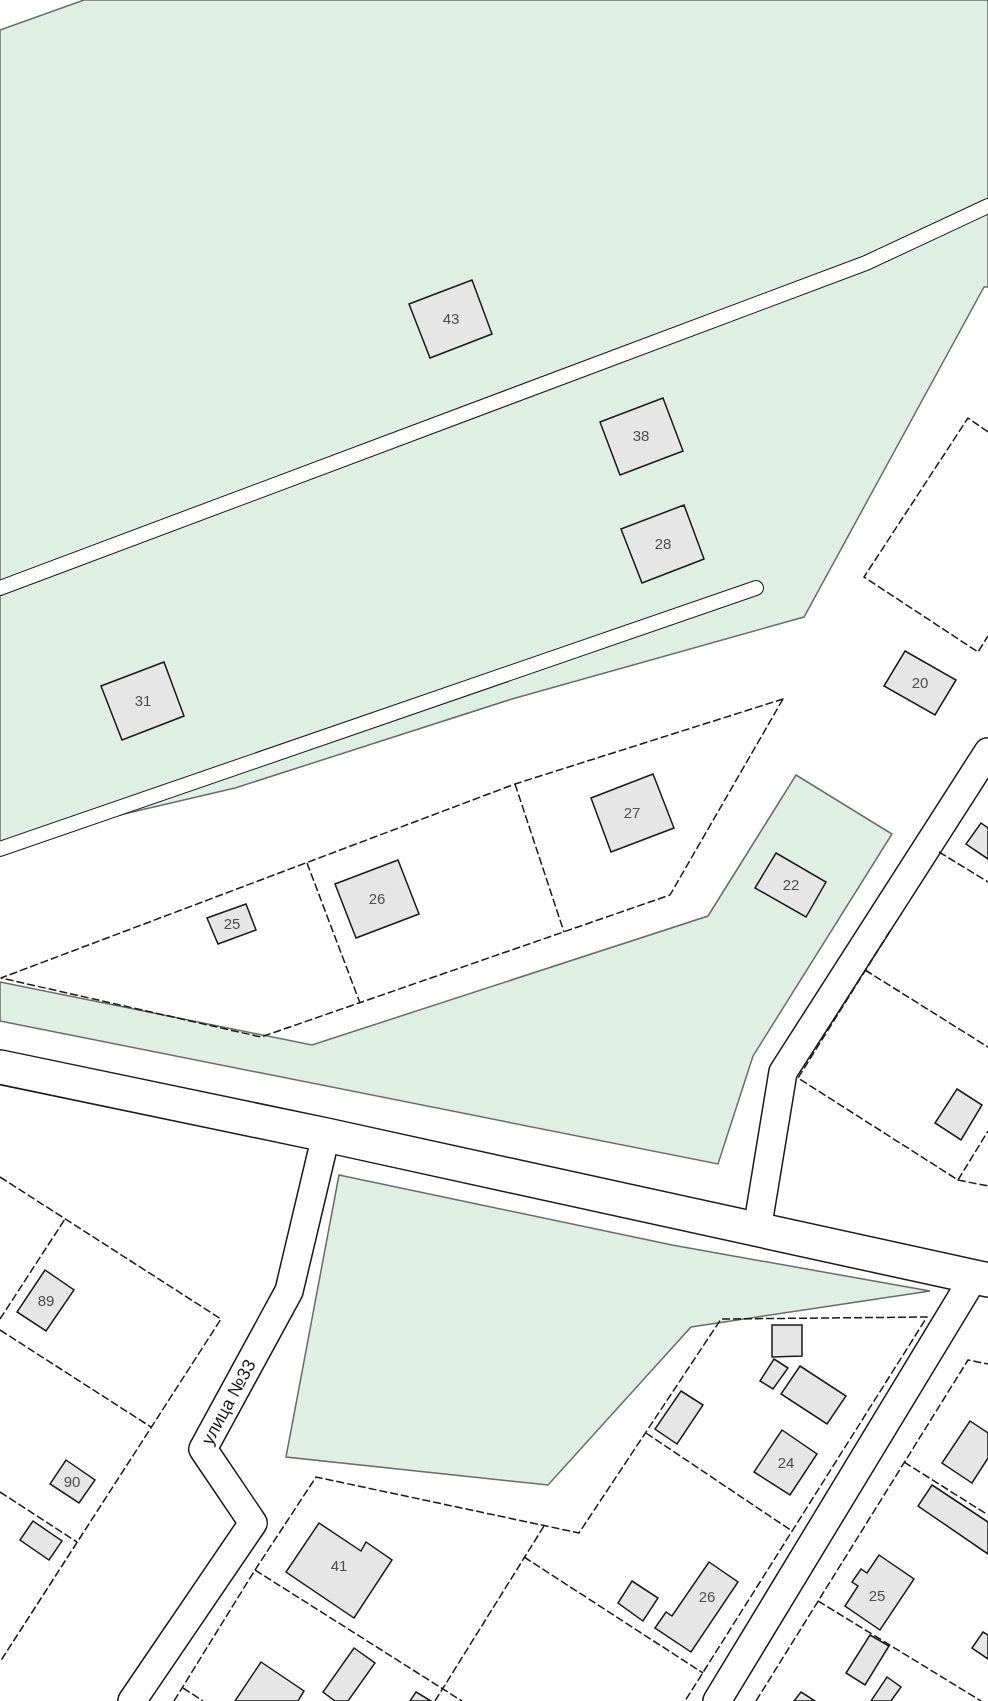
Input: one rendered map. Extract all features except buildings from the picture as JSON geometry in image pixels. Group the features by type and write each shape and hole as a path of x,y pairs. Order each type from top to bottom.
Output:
{"main road":[{"path":"0,1066 981,1279"}],"street":[{"path":"757,1230 783,1072 988,753"},
{"name":"улица №33","path":"132,1701 253,1523 203,1449 289,1291 326,1135"},
{"path":"717,1701 981,1279"}],"lane":[{"path":"0,588 866,263 988,206"},
{"path":"0,849 756,588"}],"green space":[{"path":"84,0 988,0 988,287 984,287 804,617 512,699 235,788 0,843 0,30"},
{"path":"796,775 892,834 753,1056 718,1164 0,1021 0,982 312,1045 708,916"},
{"path":"339,1175 672,1245 930,1291 691,1327 548,1485 286,1457"}],"fence":[{"path":"988,432 968,418 864,577 978,652 988,636"},
{"path":"783,699 670,895 261,1037 1,978 515,784 783,699"},
{"path":"515,784 564,932"},
{"path":"939,852 988,882"},
{"path":"307,863 360,1003"},
{"path":"890,931 798,1078 958,1180 988,1186"},
{"path":"865,970 988,1047"},
{"path":"958,1180 988,1131"},
{"path":"0,1177 221,1319 0,1662"},
{"path":"0,1319 65,1219"},
{"path":"174,1701 316,1477 579,1533 721,1319 927,1317 685,1701"},
{"path":"0,1330 151,1427"},
{"path":"756,1701 968,1360 988,1364"},
{"path":"646,1433 792,1531"},
{"path":"904,1462 988,1515"},
{"path":"0,1492 77,1542"},
{"path":"435,1701 544,1526"},
{"path":"524,1557 703,1673"},
{"path":"255,1570 462,1701"},
{"path":"818,1601 981,1701"},
{"path":"183,1688 203,1701"}]}
